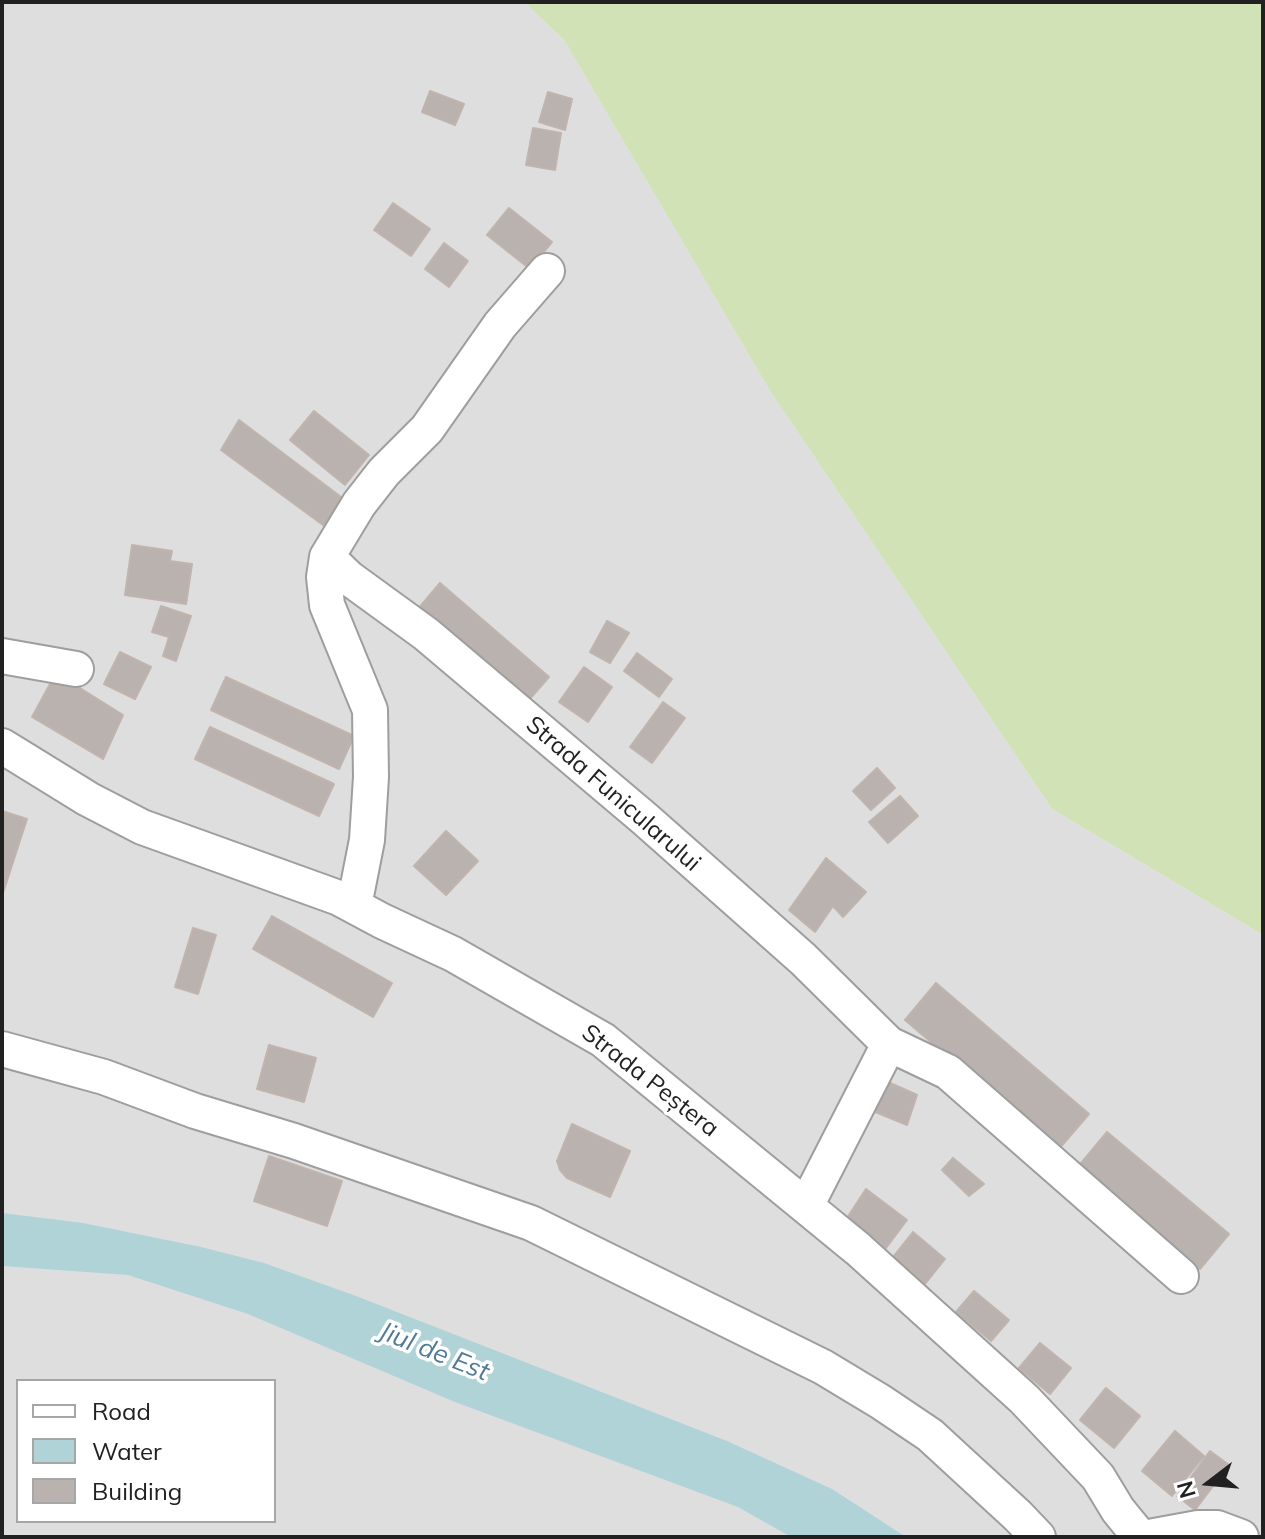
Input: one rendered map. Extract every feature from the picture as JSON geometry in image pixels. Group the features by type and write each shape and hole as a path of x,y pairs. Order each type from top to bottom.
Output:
{"street":[{"path":"354,906 367,840 371,777 370,710 327,605 324,577 327,557 359,504 384,472 427,429 500,325 547,271"},
{"name":"Strada Funicularului","path":"327,557 349,578 426,634 645,819 803,959 889,1044 948,1072 1181,1276"},
{"path":"2,656 76,669"},
{"name":"Strada Peștera","path":"2,746 88,799 142,827 339,898 506,982 603,1040 806,1206 1024,1399 1098,1477 1118,1510 1140,1537"},
{"path":"806,1206 889,1044"},
{"path":"2,1049 104,1077 195,1111 294,1141 531,1223 823,1367 881,1402 930,1435 1038,1537"},
{"path":"1149,1537 1198,1528 1217,1528 1241,1537"}],"shaded area":[{"path":"2,2 524,2 564,40 770,391 1052,809 1263,935 1263,1537 2,1537"}],"green space":[{"path":"524,2 1263,2 1263,935 1052,809 770,391 564,40"}],"water":[{"name":"Jiul de Est","path":"2,1213 83,1223 264,1263 727,1441 832,1489 906,1537 791,1537 738,1507 455,1402 248,1314 128,1275 2,1266"}],"building":[{"path":"430,91 464,104 455,125 422,112"},
{"path":"548,92 572,99 565,130 539,122"},
{"path":"533,128 561,133 555,170 526,165"},
{"path":"393,203 430,229 411,256 374,230"},
{"path":"509,208 552,242 530,269 487,235"},
{"path":"444,243 468,261 449,287 425,269"},
{"path":"314,411 369,455 345,485 290,440"},
{"path":"239,420 345,500 327,528 221,450"},
{"path":"132,545 172,551 170,561 192,564 186,604 125,595"},
{"path":"440,583 549,677 520,710 412,616"},
{"path":"161,606 191,616 176,661 163,656 169,637 152,632"},
{"path":"607,621 629,633 610,663 590,652"},
{"path":"120,652 151,667 135,699 104,684"},
{"path":"637,653 672,679 659,697 624,671"},
{"path":"584,667 612,687 588,722 559,702"},
{"path":"56,673 123,715 103,759 32,717"},
{"path":"226,677 354,736 339,769 211,710"},
{"path":"663,702 685,718 652,763 630,747"},
{"path":"210,727 334,784 319,816 195,759"},
{"path":"877,768 895,788 871,810 853,791"},
{"path":"900,796 918,816 888,843 869,822"},
{"path":"2,811 27,819 2,896"},
{"path":"446,831 478,861 446,895 414,866"},
{"path":"826,858 866,892 843,917 833,906 815,932 789,910"},
{"path":"272,916 392,983 373,1017 253,949"},
{"path":"193,928 216,935 198,994 175,987"},
{"path":"936,983 1089,1114 1058,1150 905,1020"},
{"path":"269,1045 316,1058 304,1102 257,1089"},
{"path":"886,1081 917,1095 907,1125 873,1111"},
{"path":"572,1124 630,1151 610,1197 567,1178 560,1170 557,1161"},
{"path":"1107,1132 1229,1234 1200,1269 1077,1168"},
{"path":"269,1156 342,1181 327,1226 254,1201"},
{"path":"953,1158 984,1184 969,1196 942,1170"},
{"path":"866,1189 907,1220 883,1252 845,1221"},
{"path":"913,1232 945,1259 925,1284 893,1257"},
{"path":"974,1291 1009,1320 991,1341 956,1312"},
{"path":"1040,1343 1071,1368 1050,1394 1019,1368"},
{"path":"1106,1388 1140,1416 1114,1448 1080,1420"},
{"path":"1175,1431 1204,1456 1172,1496 1142,1471"},
{"path":"1210,1451 1229,1465 1195,1510 1177,1496"}]}
